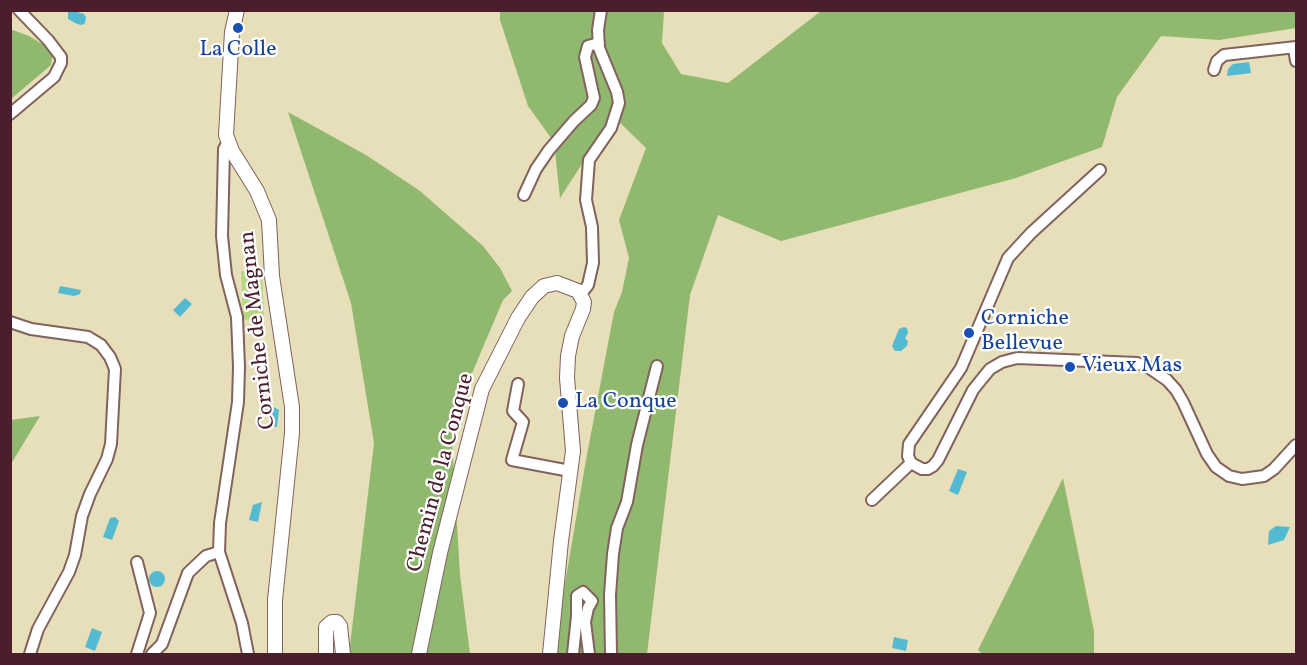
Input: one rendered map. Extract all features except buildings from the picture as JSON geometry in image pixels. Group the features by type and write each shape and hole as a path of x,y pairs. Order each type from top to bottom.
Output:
{"street":[{"path":"10,114 54,77 61,63 61,57 48,40 19,10"},
{"name":"Corniche de Magnan","path":"237,10 232,32 226,135 257,191 268,220 272,276 292,407 292,433 275,600 275,654"},
{"path":"550,654 573,451 567,378 572,336 584,303 581,294 588,285 593,263 592,226 586,200 589,160 611,128 619,103 599,43 601,10"},
{"path":"524,195 536,169 549,150 591,105 594,98 585,57 588,46 599,43"},
{"path":"1214,70 1217,61 1224,55 1295,47 1296,61"},
{"path":"228,142 224,149 222,236 226,275 237,317 239,367 238,402 220,523 219,552 242,623 248,654"},
{"path":"1100,170 1031,233 1008,258 961,368 909,444 908,456 911,463 922,469 933,466 981,380 990,369 1002,362 1017,358 1137,363 1148,367 1176,390 1207,454 1216,467 1229,476 1242,479 1264,476 1274,469 1296,445"},
{"name":"Chemin de la Conque","path":"419,654 440,553 486,378 518,318 538,290 551,283 557,283 574,288 581,294"},
{"path":"10,322 31,328 88,337 101,345 115,369 111,444 107,459 82,516 75,555 69,572 38,629 28,653"},
{"path":"611,654 610,595 617,528 627,502 637,445 657,366"},
{"path":"518,384 513,411 523,422 512,460 570,471"},
{"path":"872,500 911,463"},
{"path":"152,654 162,644 188,573 206,556 219,552"},
{"path":"136,654 150,613 137,562"},
{"path":"573,654 577,596 583,592 592,601 585,622 590,654"},
{"path":"326,654 326,627 332,622 337,622 340,626 343,654"}],"green space":[{"path":"500,11 664,11 662,43 681,74 728,83 821,11 1296,11 1296,28 1219,40 1161,36 1117,97 1102,147 1016,178 781,241 718,215 690,295 647,654 553,654 614,312 622,292 629,258 619,220 646,148 613,116 560,198 554,142 528,106 500,20"},
{"path":"10,29 29,36 53,51 51,65 11,99"},
{"path":"288,112 366,155 420,191 483,246 500,268 512,291 503,300 451,423 460,575 470,654 349,654 374,443 351,303"},
{"path":"241,271 262,271 264,319 243,320"},
{"path":"40,416 11,464 11,420"},
{"path":"1063,478 1094,631 1094,654 982,654 978,650"}],"water":[{"path":"68,12 84,14 85,23 77,24 68,19"},
{"path":"1249,62 1251,73 1227,76 1228,69 1233,64"},
{"path":"60,286 81,290 80,294 74,296 58,293"},
{"path":"185,298 192,304 180,317 173,310"},
{"path":"907,328 908,333 905,338 908,341 907,346 901,351 895,351 892,346 899,329"},
{"path":"272,406 279,410 277,427 271,426 270,414 264,410"},
{"path":"958,469 967,472 958,495 949,491"},
{"path":"262,502 258,522 249,520 253,505"},
{"path":"115,517 119,521 112,540 103,537 110,518"},
{"path":"1276,526 1290,527 1284,540 1268,545 1269,531"},
{"path":"157,571 163,573 165,579 163,585 157,587 151,585 149,579 151,573"},
{"path":"92,628 102,632 95,651 85,647"},
{"path":"894,637 908,640 906,651 892,648"}],"place":[{"name":"La Colle","path":"238,28"},
{"name":"Corniche Bellevue","path":"969,333"},
{"name":"Vieux Mas","path":"1070,367"},
{"name":"La Conque","path":"563,403"}]}
